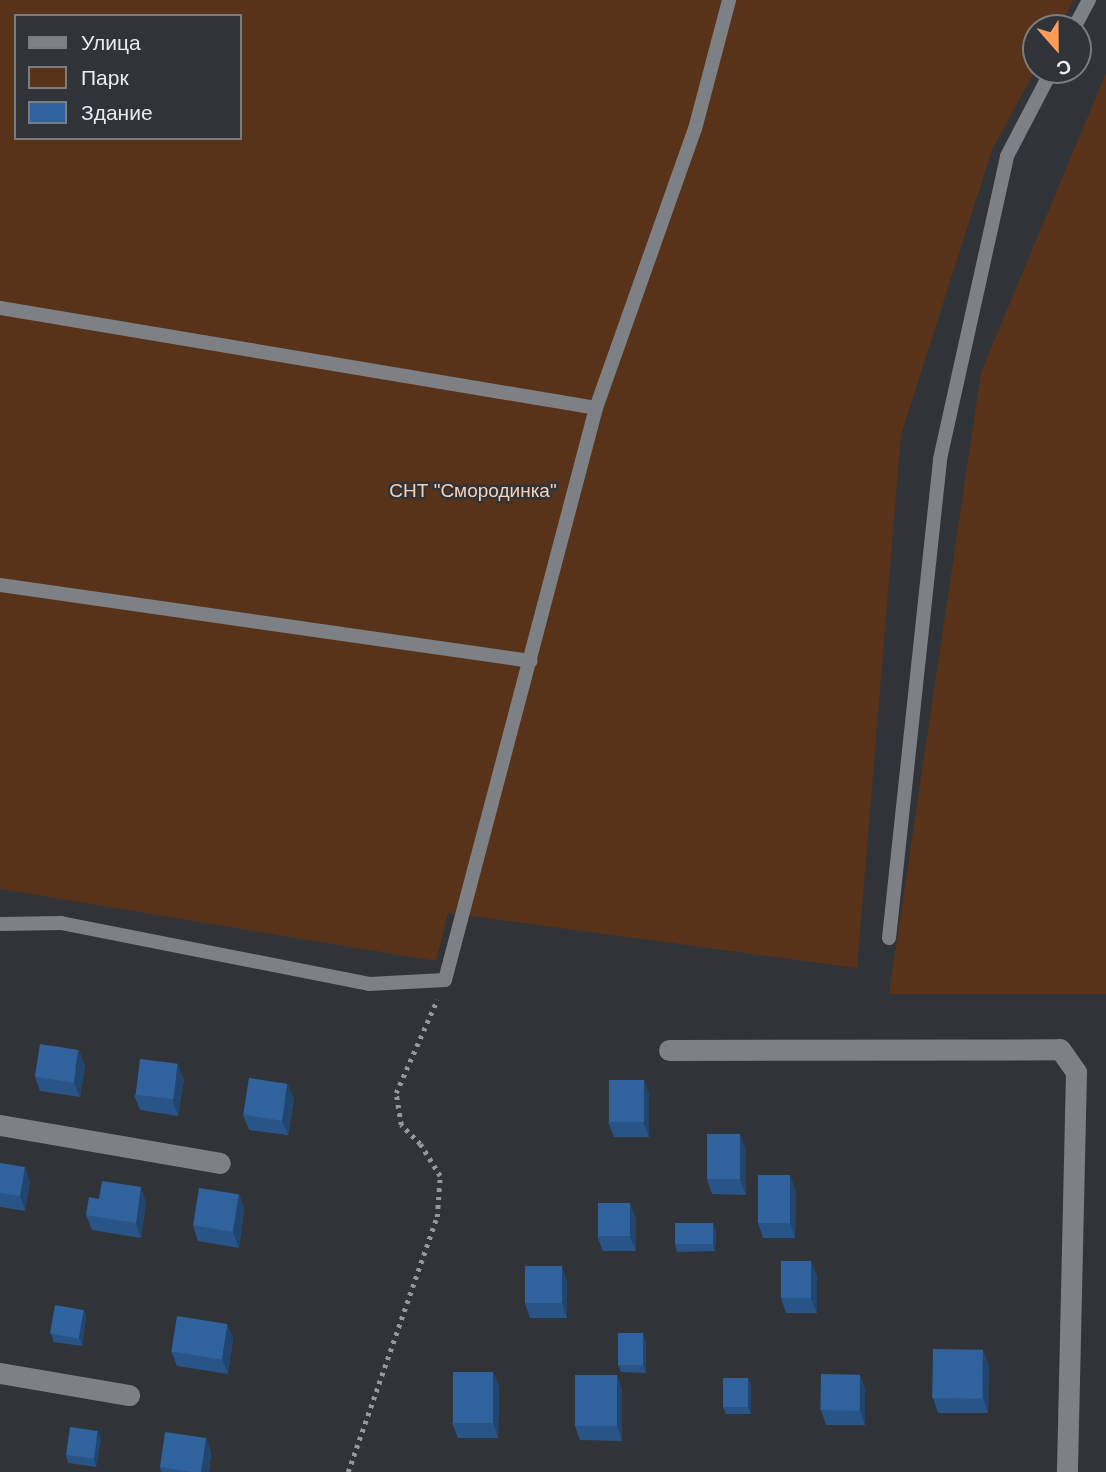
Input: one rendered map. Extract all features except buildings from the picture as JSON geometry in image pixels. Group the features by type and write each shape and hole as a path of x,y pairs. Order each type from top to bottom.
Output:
{"street":[{"path":"669,1050 1060,1049 1076,1072 1067,1472"},
{"path":"0,1125 220,1163"},
{"path":"0,1373 129,1395"}],"lane":[{"path":"0,925 61,923 369,984 445,980 596,408 695,129 729,0"},
{"path":"889,938 940,459 1007,156 1045,84"},
{"path":"0,308 596,408"},
{"path":"0,585 531,661"}],"path":[{"path":"348,1472 437,1217 440,1176 420,1144 401,1125 396,1094 445,980"}],"green space":[{"name":"СНТ \"Смородинка\"","path":"0,0 1074,0 1066,14 1022,14 1022,84 1028,84 992,150 901,435 857,968 448,913 436,961 0,889"},
{"path":"1106,73 1106,994 889,994 981,372"}]}
